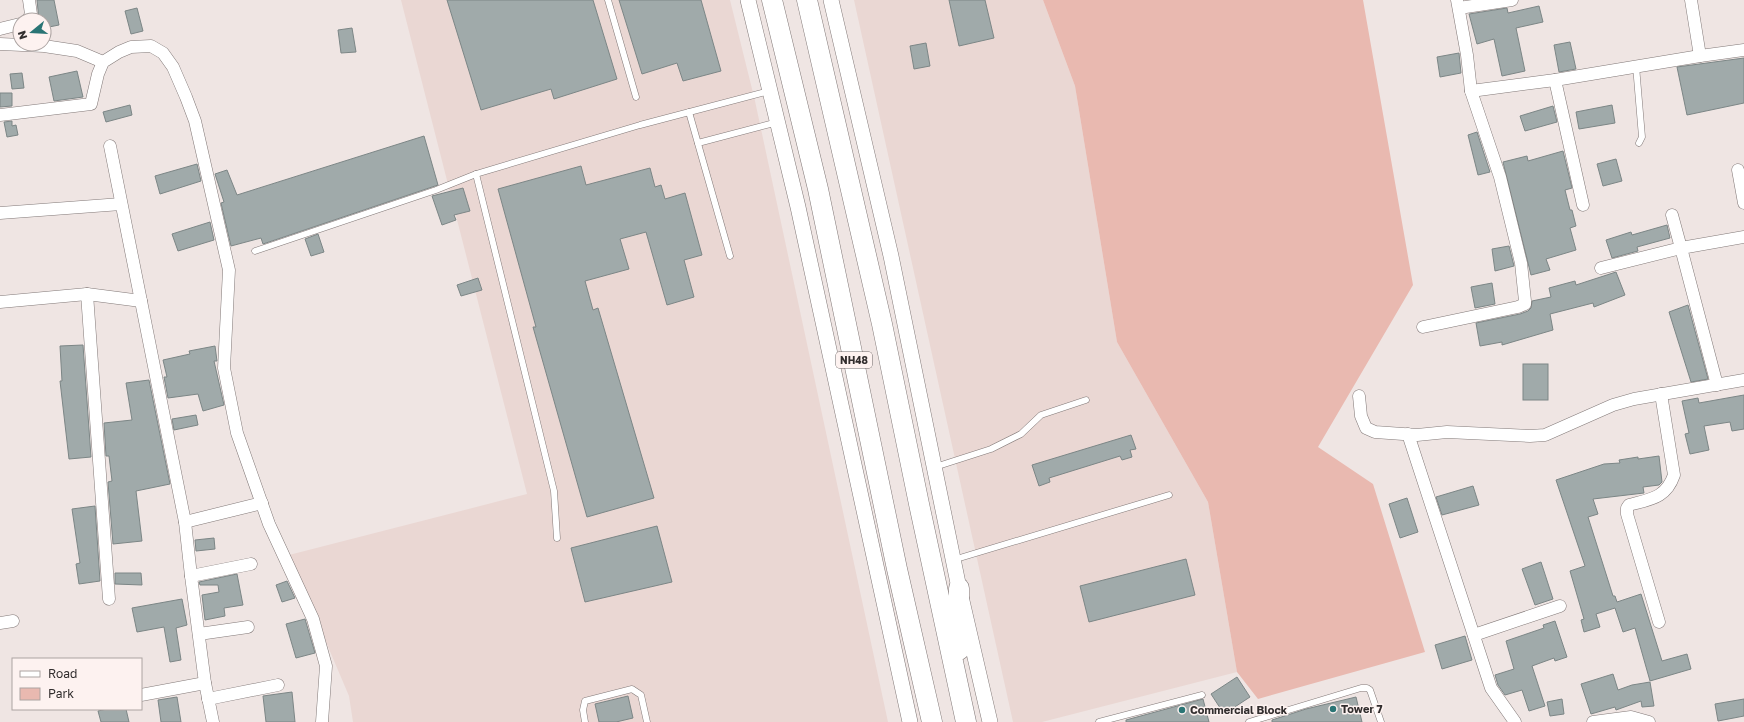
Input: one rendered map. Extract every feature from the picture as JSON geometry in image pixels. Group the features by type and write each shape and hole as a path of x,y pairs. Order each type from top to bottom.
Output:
{"highway":[{"name":"NH48","path":"772,0 818,189 897,569 932,722"},
{"name":"NH48","path":"807,0 880,317 965,714"},
{"path":"960,588 959,655 965,714"}],"street":[{"path":"29,0 31,12"},
{"path":"748,0 771,90 819,302 910,722"},
{"path":"831,0 891,256 934,467 990,722"},
{"path":"1423,327 1518,307 1525,304 1520,263 1500,177 1471,91 1467,55 1458,4 1512,0"},
{"path":"1691,0 1700,56"},
{"path":"0,29 12,26"},
{"path":"0,44 44,46 77,51 103,62"},
{"path":"0,115 91,104 98,74 103,62 119,52 131,47 151,46 163,53 173,67 195,122 229,270 224,368 237,433 269,524 313,619 326,666 322,722"},
{"path":"1471,91 1555,80 1744,50"},
{"path":"1555,80 1583,206"},
{"path":"110,146 186,522 191,576 208,699 213,722"},
{"path":"1738,170 1744,203"},
{"path":"0,213 121,204"},
{"path":"1672,215 1718,385"},
{"path":"1601,268 1681,248 1744,237"},
{"path":"0,302 87,294 141,301"},
{"path":"87,294 109,599"},
{"path":"1359,396 1361,416 1366,428 1375,432 1408,434 1448,432 1530,436 1546,435 1613,405 1634,399 1744,380"},
{"path":"1658,622 1627,514 1627,508 1629,505 1660,496 1670,486 1674,475 1662,394"},
{"path":"1408,434 1491,688 1511,719"},
{"path":"186,522 262,503"},
{"path":"191,576 251,564"},
{"path":"1474,635 1560,606"},
{"path":"0,623 13,621"},
{"path":"199,634 248,627"},
{"path":"142,695 206,683"},
{"path":"208,699 278,685"},
{"path":"1593,722 1630,717 1649,722"}],"lane":[{"path":"608,0 636,97"},
{"path":"1636,66 1642,137 1639,143"},
{"path":"255,251 436,190 476,174 689,112 771,90"},
{"path":"689,112 730,256"},
{"path":"698,143 778,122"},
{"path":"476,174 554,492 557,538"},
{"path":"934,467 991,449 1021,434 1041,415 1086,400"},
{"path":"954,560 1169,495"},
{"path":"1249,722 1361,688 1370,690 1381,722"},
{"path":"585,722 583,710 585,701 632,689 641,696 647,722"},
{"path":"1099,722 1202,695"}],"shaded area":[{"path":"401,0 730,0 755,101 888,722 353,722 349,696 289,555 527,494"},
{"path":"854,0 1043,0 1075,86 1117,342 1208,502 1237,672 1042,722 1013,722"}],"green space":[{"path":"1043,0 1363,0 1413,285 1318,447 1373,484 1425,652 1258,699 1237,672 1208,502 1117,342 1075,86"}],"building":[{"path":"37,0 54,0 59,25 52,26 52,12 38,12"},
{"path":"447,0 593,0 617,79 554,99 551,89 481,110"},
{"path":"619,0 701,0 721,71 683,81 677,63 642,74"},
{"path":"949,0 985,0 994,38 959,46"},
{"path":"1539,6 1543,22 1516,28 1525,71 1502,76 1494,39 1477,44 1469,14 1507,8 1508,13"},
{"path":"137,8 143,31 131,34 125,11"},
{"path":"352,28 356,52 341,53 338,30"},
{"path":"1570,42 1576,69 1559,72 1554,45"},
{"path":"926,43 930,66 914,69 910,46"},
{"path":"1459,53 1461,73 1440,77 1437,57"},
{"path":"1744,58 1744,103 1687,115 1677,67"},
{"path":"77,71 83,97 54,101 49,77"},
{"path":"22,73 24,88 12,89 10,74"},
{"path":"0,93 12,93 12,106 0,107"},
{"path":"130,105 132,115 106,122 103,112"},
{"path":"1612,105 1615,123 1579,129 1576,112"},
{"path":"1553,106 1557,122 1525,131 1520,116"},
{"path":"12,121 12,126 16,125 18,135 7,137 4,122"},
{"path":"1477,132 1490,172 1478,175 1468,135"},
{"path":"424,136 438,185 263,244 261,238 231,246 221,203 224,202 215,174 227,170 237,195"},
{"path":"1563,151 1572,188 1565,190 1576,226 1570,228 1576,250 1546,259 1550,270 1531,275 1503,162 1527,156 1528,161"},
{"path":"1616,159 1622,181 1603,186 1597,164"},
{"path":"197,164 201,181 160,194 155,176"},
{"path":"581,166 586,185 650,168 655,187 661,185 665,199 685,193 702,255 684,260 694,297 667,305 646,232 620,239 629,269 585,281 593,310 598,308 654,498 587,517 533,327 536,327 498,189"},
{"path":"463,188 470,211 454,215 456,220 442,225 432,196"},
{"path":"210,222 214,240 178,251 172,234"},
{"path":"1667,225 1670,238 1637,247 1638,251 1612,258 1606,240 1631,232 1632,235"},
{"path":"318,234 324,252 311,256 305,239"},
{"path":"1509,246 1514,266 1495,271 1492,249"},
{"path":"1616,272 1625,295 1594,307 1593,303 1550,314 1553,330 1502,345 1502,342 1480,346 1476,323 1528,311 1531,308 1532,301 1551,297 1549,288 1575,281 1576,285"},
{"path":"478,278 482,290 461,296 457,285"},
{"path":"1492,283 1495,304 1475,308 1471,287"},
{"path":"1688,305 1708,379 1691,382 1669,312"},
{"path":"83,345 91,457 69,459 60,381 62,381 60,346"},
{"path":"215,346 217,361 214,361 224,405 203,411 198,394 168,398 164,377 167,377 163,360 190,354 189,351"},
{"path":"1523,364 1548,364 1548,400 1523,400"},
{"path":"149,380 170,484 136,491 142,541 113,544 108,482 112,481 109,456 106,456 104,423 132,420 126,383"},
{"path":"1744,395 1744,429 1732,431 1730,422 1704,426 1709,450 1690,454 1685,434 1689,433 1682,401 1698,398 1699,403"},
{"path":"196,415 198,425 174,430 172,419"},
{"path":"1131,435 1136,449 1130,450 1132,457 1122,460 1120,456 1049,478 1050,482 1039,486 1032,465"},
{"path":"1659,456 1662,482 1659,485 1643,487 1644,493 1593,499 1598,514 1588,517 1613,596 1615,596 1617,602 1641,594 1662,661 1687,654 1691,669 1650,681 1635,628 1623,632 1615,608 1596,614 1600,627 1584,632 1581,620 1584,619 1570,571 1585,566 1556,480 1604,464 1620,463 1619,460"},
{"path":"1473,486 1479,505 1442,515 1436,497"},
{"path":"1407,498 1418,532 1400,538 1389,504"},
{"path":"95,506 100,581 79,584 76,564 80,563 72,509"},
{"path":"657,526 672,582 585,602 571,548"},
{"path":"214,538 215,549 196,551 195,540"},
{"path":"1186,559 1195,595 1089,622 1080,586"},
{"path":"1541,562 1553,599 1535,605 1522,569"},
{"path":"115,573 141,573 142,585 115,584"},
{"path":"237,574 243,605 224,608 225,616 205,620 202,595 219,592 218,585 200,585 199,582"},
{"path":"287,581 295,598 282,602 276,585"},
{"path":"182,599 187,625 176,628 181,660 170,662 164,627 137,632 132,608"},
{"path":"305,619 315,653 296,658 286,624"},
{"path":"1555,621 1567,657 1555,661 1554,658 1532,666 1545,706 1529,711 1522,690 1505,695 1498,685 1495,675 1514,669 1506,641 1544,628 1543,625"},
{"path":"1465,636 1472,660 1442,669 1435,645"},
{"path":"1613,674 1618,690 1632,685 1650,682 1654,706 1642,707 1641,701 1616,710 1615,707 1591,714 1581,684"},
{"path":"1237,677 1250,697 1224,714 1211,694"},
{"path":"292,692 295,722 266,722 263,696"},
{"path":"628,696 633,718 616,722 599,722 595,704"},
{"path":"177,697 181,722 161,722 158,700"},
{"name":"Tower 7","path":"1356,697 1362,722 1272,722 1272,720 1306,709"},
{"name":"Commercial Block","path":"1203,699 1209,722 1126,722 1126,720"},
{"path":"1562,699 1564,714 1550,716 1547,702"},
{"path":"1744,699 1744,716 1718,721 1715,704"},
{"path":"126,710 129,722 101,722 98,711"}],"place":[{"name":"Tower 7","path":"1333,709"},
{"name":"Commercial Block","path":"1182,710"}]}
